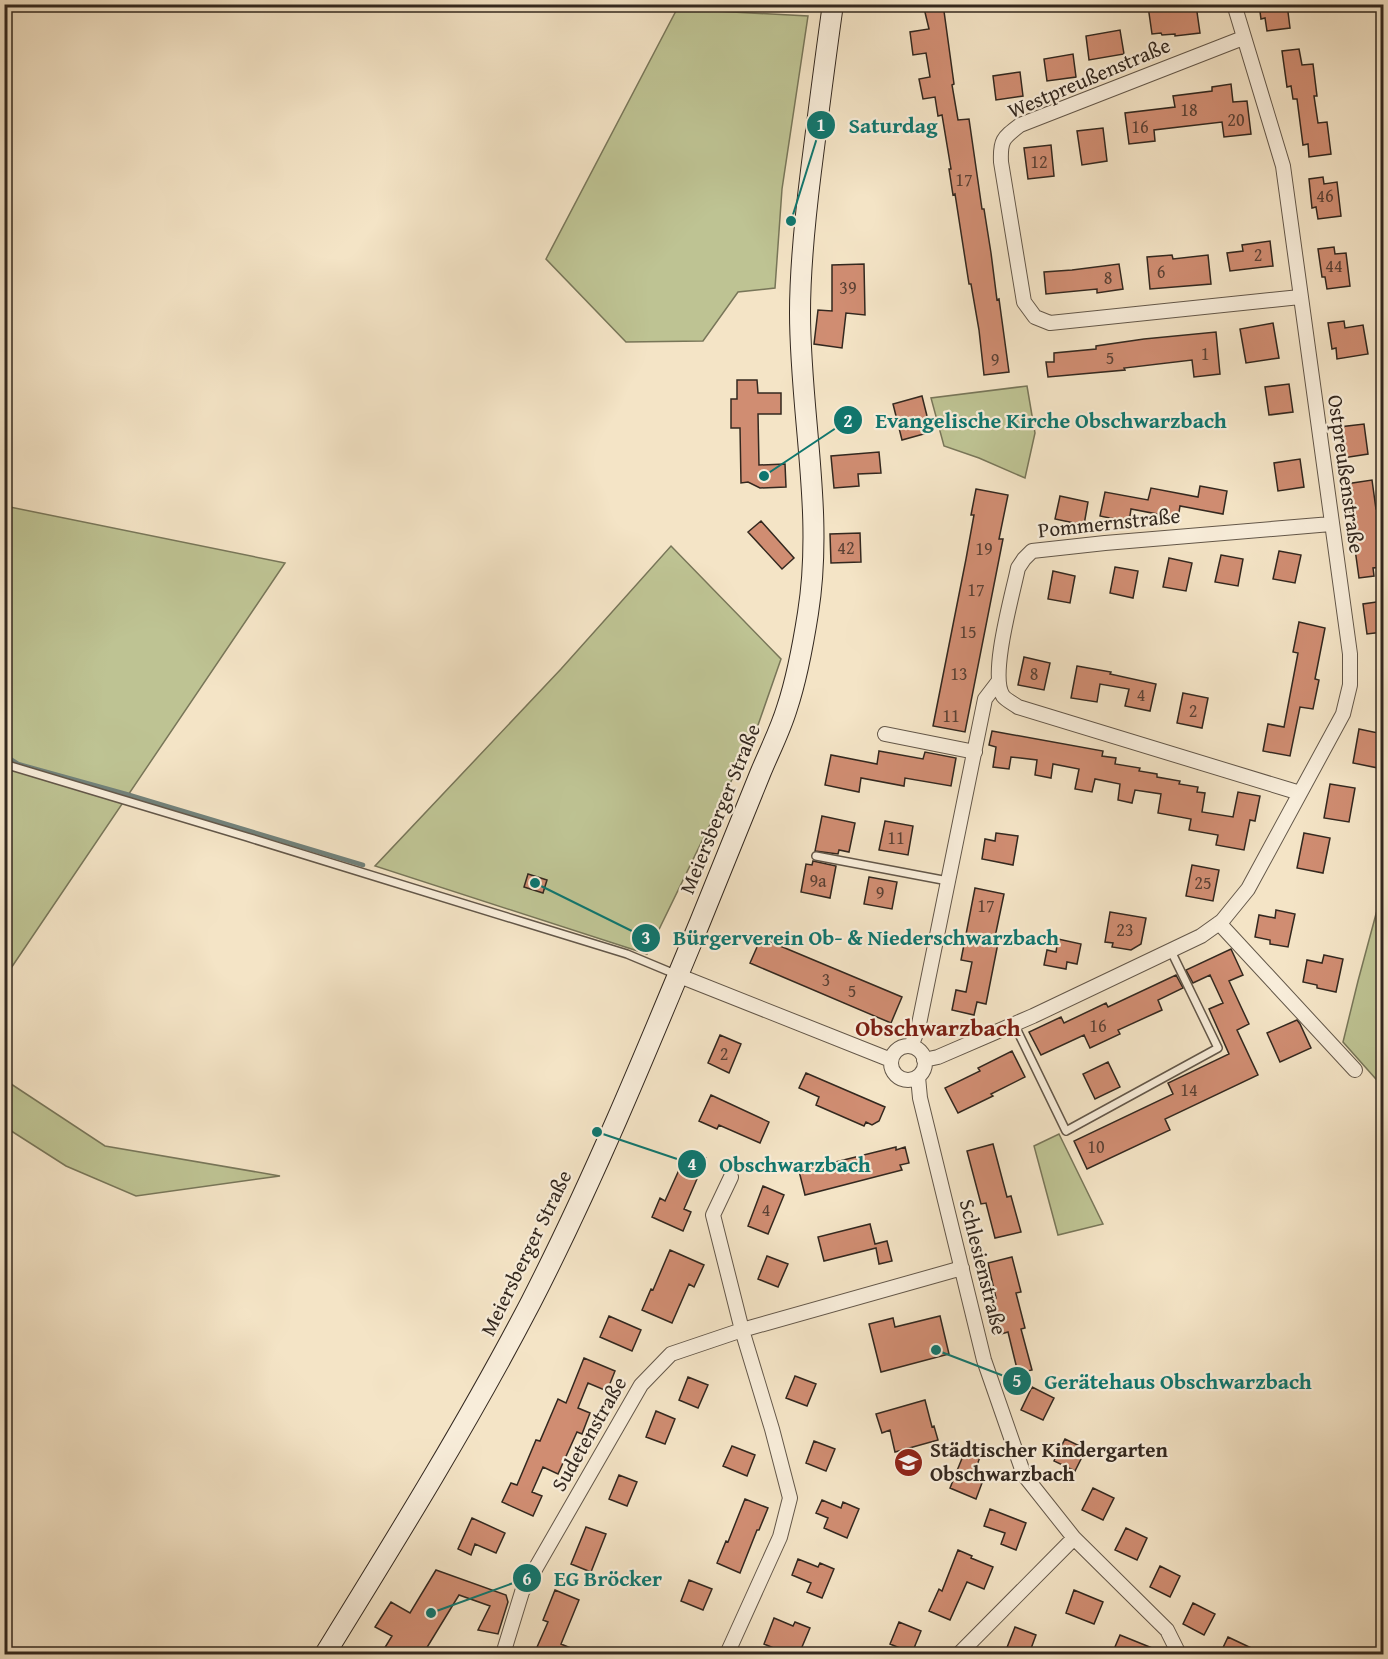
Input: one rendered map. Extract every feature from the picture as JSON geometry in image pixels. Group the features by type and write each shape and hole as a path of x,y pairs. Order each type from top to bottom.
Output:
{"main road":[{"name":"Meiersberger Straße","path":"325,1654 429,1484 531,1302 578,1204 677,975 787,709 801,657 813,572 812,465 802,369 800,277 803,236 833,4"}],"street":[{"name":"Ostpreußenstraße","path":"924,1059 938,1057 1014,1024 1171,951 1201,936 1219,923 1248,889 1343,714 1350,685 1350,654 1283,166 1234,4"},
{"name":"Westpreußenstraße","path":"1243,38 1020,125 1007,135 1000,146 1001,162 1024,302 1035,317 1050,323 1300,297"},
{"name":"Pommernstraße","path":"998,682 998,662 1018,568 1032,551 1331,524"},
{"path":"911,1046 918,1029 985,699 998,682"},
{"path":"998,682 1003,697 1018,707 1300,793"},
{"path":"885,734 975,752"},
{"path":"1219,923 1355,1070"},
{"path":"677,975 891,1060"},
{"path":"911,1046 922,1053 924,1059 925,1066 918,1077 905,1081 894,1074 891,1060 898,1049 911,1046"},
{"name":"Schlesienstraße","path":"918,1077 929,1138 984,1360 1024,1474 1074,1538 1167,1630 1179,1654"},
{"path":"727,1654 780,1537 790,1498 742,1330 713,1215 731,1177"},
{"name":"Sudetenstraße","path":"503,1654 522,1592 641,1385 670,1354 742,1330 962,1269"},
{"path":"959,1654 1074,1538"},
{"path":"1167,1630 1190,1654"}],"lane":[{"path":"4,764 627,954 677,975"},
{"path":"816,856 948,881"},
{"path":"1014,1024 1066,1131 1218,1048 1171,951"}],"green space":[{"path":"677,9 808,16 782,189 775,288 738,292 703,341 626,342 546,259"},
{"path":"1027,386 1035,433 1025,478 944,446 931,398"},
{"path":"5,506 285,563 5,977"},
{"path":"671,546 781,659 757,728 647,954 375,866 561,669"},
{"path":"1383,888 1384,1087 1343,1042"},
{"path":"5,1080 105,1146 280,1176 136,1196 66,1166 5,1127"},
{"path":"1059,1134 1103,1224 1058,1235 1034,1146"}],"building":[{"path":"923,4 943,4 958,120 969,119 1009,372 984,375 979,330 971,284 969,284 955,194 953,195 942,115 938,116 935,97 923,99 919,79 930,77 926,53 913,55 910,32 929,29"},
{"path":"1171,4 1171,8 1196,5 1200,33 1175,36 1175,34 1152,34 1148,6"},
{"path":"1259,4 1287,4 1290,28 1267,31 1265,18 1261,19"},
{"path":"1120,30 1124,54 1089,60 1086,36"},
{"path":"1299,49 1302,65 1313,64 1318,123 1327,122 1331,154 1309,157 1308,144 1303,145 1297,99 1293,99 1291,86 1287,87 1282,51"},
{"path":"1073,54 1076,77 1047,81 1044,59"},
{"path":"1020,72 1023,96 996,100 993,76"},
{"path":"1231,84 1233,102 1247,101 1251,134 1224,137 1222,122 1154,130 1155,141 1129,144 1125,113 1175,107 1173,96 1212,91 1212,87"},
{"path":"1103,128 1107,161 1082,165 1077,131"},
{"path":"1051,145 1054,176 1028,179 1024,148"},
{"path":"1323,177 1324,184 1337,182 1341,216 1318,219 1316,207 1312,208 1309,179"},
{"path":"1270,241 1273,266 1230,271 1227,253 1243,251 1242,245"},
{"path":"1334,247 1335,254 1346,253 1350,286 1327,289 1325,277 1322,277 1318,249"},
{"path":"1172,255 1173,259 1208,255 1211,284 1150,289 1147,257"},
{"path":"864,264 865,315 846,313 842,348 814,344 818,310 832,311 832,265"},
{"path":"1119,264 1123,289 1097,293 1097,289 1046,294 1044,272"},
{"path":"1344,321 1345,328 1363,325 1368,354 1337,359 1336,348 1332,349 1328,323"},
{"path":"1273,323 1279,358 1246,363 1240,329"},
{"path":"1216,332 1220,374 1194,377 1192,360 1124,368 1125,370 1048,377 1046,362 1054,362 1054,353 1096,349 1096,346 1144,339"},
{"path":"737,380 757,380 758,393 781,393 781,414 758,414 759,465 785,464 786,487 760,488 748,482 741,483 740,428 731,428 731,399 737,399"},
{"path":"1289,384 1293,412 1269,415 1265,387"},
{"path":"922,396 931,432 902,440 893,404"},
{"path":"1364,424 1368,454 1343,458 1339,427"},
{"path":"879,452 881,473 858,474 859,486 834,488 831,456"},
{"path":"1300,459 1304,487 1278,491 1274,463"},
{"path":"1372,480 1380,522 1378,522 1383,567 1373,568 1374,576 1359,578 1346,484"},
{"path":"1200,486 1227,491 1223,514 1180,506 1178,518 1131,509 1129,522 1100,516 1105,492 1148,500 1151,488 1198,497"},
{"path":"976,489 1008,495 999,539 1003,539 965,732 933,726 974,515 971,515"},
{"path":"1060,496 1088,502 1084,525 1055,519"},
{"path":"761,521 794,558 782,569 748,532"},
{"path":"860,533 861,562 831,563 830,534"},
{"path":"1279,551 1301,555 1295,583 1273,579"},
{"path":"1221,555 1243,559 1238,586 1215,582"},
{"path":"1169,558 1192,563 1186,591 1163,587"},
{"path":"1115,567 1138,571 1133,598 1110,593"},
{"path":"1053,571 1075,576 1070,603 1048,599"},
{"path":"1383,601 1383,632 1367,634 1363,604"},
{"path":"1299,622 1325,628 1315,679 1319,680 1313,709 1300,707 1290,756 1263,751 1268,724 1284,727 1298,653 1293,652"},
{"path":"1024,657 1050,663 1044,690 1018,685"},
{"path":"1077,666 1156,684 1150,711 1125,706 1129,689 1100,684 1097,702 1071,698"},
{"path":"1183,693 1208,698 1202,728 1177,723"},
{"path":"1359,729 1383,734 1378,768 1353,763"},
{"path":"992,731 1103,751 1102,756 1116,758 1115,764 1140,768 1139,771 1157,774 1157,777 1198,787 1197,792 1205,793 1202,812 1233,817 1238,792 1260,796 1255,821 1250,820 1244,850 1216,845 1218,835 1189,830 1191,819 1158,813 1161,794 1135,790 1132,803 1118,800 1120,784 1095,779 1092,792 1075,789 1079,769 1053,764 1051,778 1035,775 1037,760 1011,757 1009,769 993,767 996,747 989,745"},
{"path":"879,751 923,759 925,752 956,758 951,786 905,778 904,786 861,778 859,792 825,785 831,755 877,764"},
{"path":"1330,784 1355,788 1349,822 1324,818"},
{"path":"822,816 855,823 849,852 839,850 838,854 815,851"},
{"path":"885,821 913,826 908,855 879,850"},
{"path":"996,833 1018,836 1013,865 982,859 985,839 995,841"},
{"path":"1304,833 1330,838 1323,873 1297,868"},
{"path":"813,861 836,866 830,898 801,892 806,864 812,865"},
{"path":"1192,865 1219,870 1213,901 1186,896"},
{"path":"528,874 547,880 543,893 524,887"},
{"path":"869,877 897,882 892,909 864,904"},
{"path":"975,888 1004,894 995,937 999,938 986,1004 977,1002 974,1015 952,1010 956,990 966,992 972,962 961,960"},
{"path":"1276,910 1295,914 1288,947 1270,944 1270,940 1255,937 1259,915 1275,918"},
{"path":"1110,912 1146,918 1141,944 1131,950 1112,947 1113,943 1105,942"},
{"path":"761,938 902,997 891,1023 750,963"},
{"path":"1058,939 1081,944 1077,964 1067,962 1066,969 1044,965 1047,950 1056,952"},
{"path":"1231,949 1243,975 1229,981 1249,1024 1237,1030 1258,1075 1165,1119 1170,1130 1087,1169 1074,1141 1173,1094 1168,1083 1229,1054 1209,1009 1223,1003 1210,975 1193,983 1186,970"},
{"path":"1324,955 1343,959 1336,992 1303,982 1307,960 1322,963"},
{"path":"1176,975 1183,988 1158,1000 1162,1010 1118,1030 1120,1034 1090,1048 1084,1035 1041,1055 1029,1032 1061,1017 1064,1023 1106,1003 1108,1007"},
{"path":"1297,1020 1311,1048 1280,1062 1267,1033"},
{"path":"720,1035 741,1044 729,1073 708,1063"},
{"path":"1012,1051 1025,1077 958,1113 945,1088 980,1071 978,1068"},
{"path":"1108,1062 1120,1087 1095,1099 1083,1074"},
{"path":"806,1073 885,1107 879,1121 872,1125 866,1122 864,1126 816,1105 819,1097 799,1088"},
{"path":"711,1095 769,1122 760,1143 719,1125 717,1129 699,1121"},
{"path":"993,1144 1007,1197 1011,1196 1021,1232 995,1238 986,1203 981,1204 967,1151"},
{"path":"896,1147 896,1150 905,1147 909,1163 900,1165 902,1170 805,1195 799,1171"},
{"path":"688,1150 706,1158 684,1209 691,1212 683,1231 652,1217 660,1198 665,1201"},
{"path":"763,1186 784,1195 768,1234 748,1226"},
{"path":"870,1224 875,1244 887,1241 892,1261 879,1264 876,1248 824,1261 818,1237"},
{"path":"670,1250 704,1265 694,1287 689,1284 672,1323 642,1310"},
{"path":"767,1256 788,1264 778,1287 758,1279"},
{"path":"1012,1257 1021,1292 1016,1293 1025,1328 1021,1329 1032,1370 1018,1373 1008,1332 1001,1334 992,1299 996,1298 988,1263"},
{"path":"609,1316 641,1330 632,1351 600,1337"},
{"path":"940,1316 949,1354 881,1372 869,1324 893,1318 895,1327"},
{"path":"584,1358 615,1371 607,1391 588,1383 578,1408 590,1413 582,1434 577,1432 558,1474 543,1467 532,1492 542,1496 533,1516 502,1502 511,1483 517,1485 536,1440 540,1441 558,1399 566,1403"},
{"path":"795,1376 816,1384 807,1406 786,1398"},
{"path":"688,1377 708,1385 698,1408 679,1400"},
{"path":"1032,1387 1054,1398 1043,1420 1021,1410"},
{"path":"925,1400 938,1440 895,1452 890,1430 882,1433 876,1414"},
{"path":"656,1411 675,1419 665,1444 646,1437"},
{"path":"1065,1439 1086,1449 1075,1471 1054,1461"},
{"path":"814,1441 835,1449 826,1471 806,1463"},
{"path":"732,1446 755,1455 747,1476 723,1466"},
{"path":"965,1451 980,1457 972,1479 982,1483 976,1499 950,1488"},
{"path":"619,1475 637,1482 627,1506 609,1499"},
{"path":"1093,1488 1114,1498 1103,1520 1082,1510"},
{"path":"745,1499 768,1508 740,1573 717,1563"},
{"path":"822,1500 841,1508 843,1502 859,1509 847,1538 824,1528 828,1518 816,1513"},
{"path":"990,1509 1026,1523 1016,1550 1001,1544 1005,1533 984,1526"},
{"path":"472,1518 505,1533 496,1553 475,1544 471,1555 458,1549"},
{"path":"586,1527 606,1534 591,1572 571,1564"},
{"path":"1126,1528 1147,1538 1137,1560 1115,1550"},
{"path":"958,1550 993,1567 984,1589 967,1582 950,1620 929,1611 939,1589 942,1591"},
{"path":"798,1559 818,1567 820,1563 834,1569 822,1598 807,1592 811,1583 792,1575"},
{"path":"1160,1566 1180,1576 1170,1597 1150,1587"},
{"path":"436,1570 506,1595 508,1602 498,1634 478,1630 490,1606 459,1595 423,1654 381,1654 392,1636 375,1627 391,1602 410,1613"},
{"path":"689,1580 712,1589 703,1610 681,1601"},
{"path":"555,1590 579,1600 561,1644 585,1654 534,1654 548,1622 543,1620"},
{"path":"1074,1590 1103,1602 1094,1624 1066,1613"},
{"path":"1193,1603 1215,1614 1204,1635 1183,1624"},
{"path":"774,1618 793,1626 795,1622 810,1628 799,1654 788,1654 764,1644"},
{"path":"899,1622 921,1631 912,1653 890,1644"},
{"path":"1015,1627 1036,1635 1029,1654 1018,1654 1006,1650"},
{"path":"1120,1635 1167,1654 1112,1654"},
{"path":"1228,1637 1264,1654 1220,1654"}],"waterway":[{"path":"4,755 18,764 363,865"}],"place":[{"name":"Saturdag","path":"791,221"},
{"name":"Evangelische Kirche Obschwarzbach","path":"764,476"},
{"name":"Bürgerverein Ob- & Niederschwarzbach","path":"535,883"},
{"name":"Obschwarzbach","path":"597,1132"},
{"name":"Gerätehaus Obschwarzbach","path":"936,1350"},
{"name":"Städtischer Kindergarten Obschwarzbach","path":"909,1462"},
{"name":"EG Bröcker","path":"431,1613"}],"district":[{"name":"Obschwarzbach","path":"938,1028"}]}
